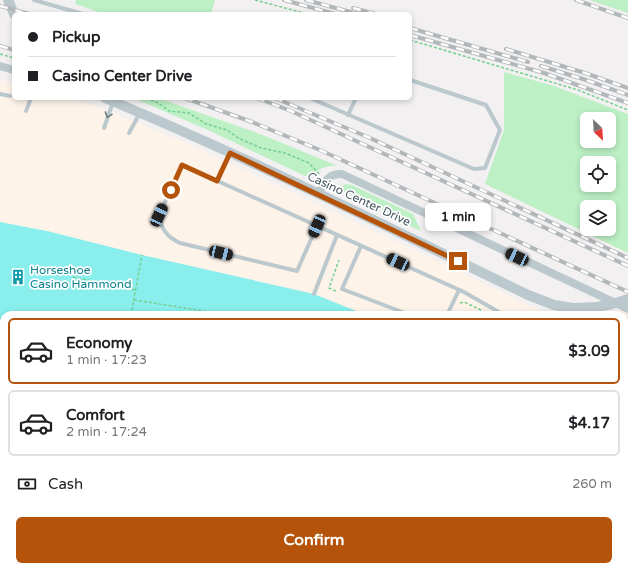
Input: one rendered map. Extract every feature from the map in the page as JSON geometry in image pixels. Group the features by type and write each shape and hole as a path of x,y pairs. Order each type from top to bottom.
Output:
{"street":[{"path":"8,0 13,12"},
{"path":"0,66 12,69"},
{"name":"Casino Center Drive","path":"109,100 140,112 230,153 528,295 554,305 574,308 598,308 628,299"},
{"path":"318,194 328,177 342,174 628,309"}],"lane":[{"path":"34,0 76,12"},
{"path":"314,100 474,169 486,168 500,130 486,105 412,81"},
{"path":"0,94 10,96"},
{"path":"26,111 30,100"},
{"path":"104,128 109,100"},
{"path":"348,115 355,100"},
{"path":"129,133 140,112"},
{"path":"217,181 230,153"},
{"path":"317,226 297,271 180,243 168,236 162,228 159,215 182,165 459,290 497,311"},
{"path":"314,294 337,235"},
{"path":"361,246 342,289 400,311"},
{"path":"449,311 459,290"}],"path":[{"path":"255,0 300,12"},
{"path":"412,41 578,90 628,110"},
{"path":"0,54 12,57"},
{"path":"151,100 169,111 189,113 206,124 227,130 238,138 261,148 285,153 309,163 317,172"},
{"path":"132,311 142,255"},
{"path":"73,277 135,290"},
{"path":"134,300 203,311"},
{"path":"459,303 464,302 482,311"}],"shaded area":[{"path":"0,80 12,83 12,100 75,100 98,106 189,144 392,239 534,308 544,311 356,311 314,294 142,255 47,231 0,222"}],"green space":[{"path":"76,0 215,0 212,12 99,12 75,4"},
{"path":"589,0 628,0 628,13"},
{"path":"504,72 554,86 628,114 628,253 593,236 616,236 616,200 580,200 580,230 485,184 504,130"},
{"path":"138,100 164,100 260,134 338,166 324,167 305,176 208,130"},
{"path":"345,184 352,185 413,214 421,231 398,222 381,209 341,190"}],"water":[{"path":"0,222 47,231 142,255 314,294 356,311 0,311"}],"railway":[{"path":"284,0 328,12"},
{"path":"306,0 351,12"},
{"path":"576,0 628,18"},
{"path":"0,6 22,12"},
{"path":"353,8 368,12"},
{"path":"412,29 528,62"},
{"path":"412,36 544,73 628,103"},
{"path":"0,46 12,49"},
{"path":"506,49 628,88"},
{"path":"541,66 628,95"},
{"path":"191,100 252,122 320,150 628,292"},
{"path":"262,100 291,111 628,266"},
{"path":"280,100 370,138 628,258"}],"place":[{"name":"Horseshoe Casino Hammond","path":"18,277"}],"route":[{"path":"171,190 182,165 217,181 230,153 458,261"}]}
